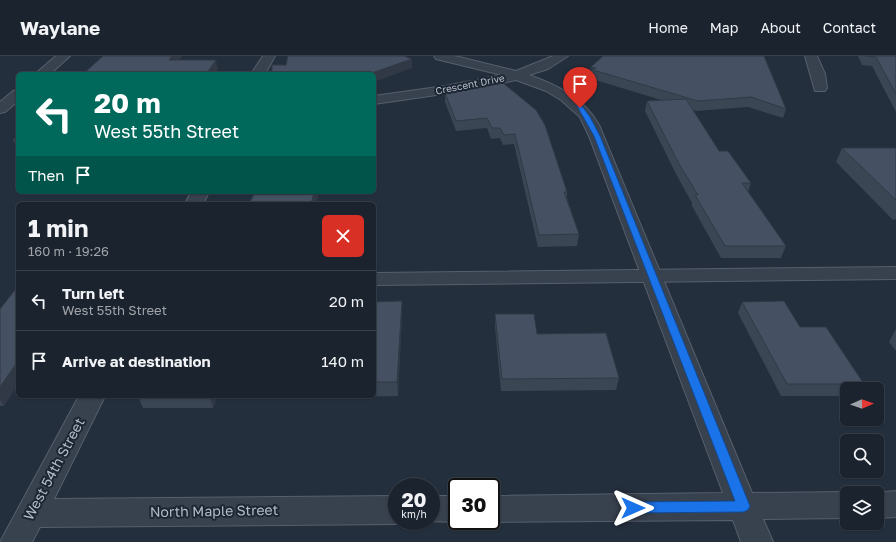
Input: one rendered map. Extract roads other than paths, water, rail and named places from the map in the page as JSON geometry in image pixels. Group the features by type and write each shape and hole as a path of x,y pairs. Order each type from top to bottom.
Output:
{"street":[{"path":"44,72 64,56"},
{"path":"259,72 269,56"},
{"path":"440,56 516,75 561,94 580,108 587,117 597,136 757,542"},
{"name":"Crescent Drive","path":"376,100 468,85 516,75 549,64 562,56"},
{"path":"811,56 818,74 820,88"},
{"path":"0,109 16,96"},
{"path":"0,109 16,110"},
{"name":"West 54th Street","path":"16,542 91,398"},
{"path":"884,505 896,504"},
{"path":"500,509 840,505"},
{"name":"North Maple Street","path":"31,513 388,510"}],"lane":[{"path":"376,279 896,273"}]}
